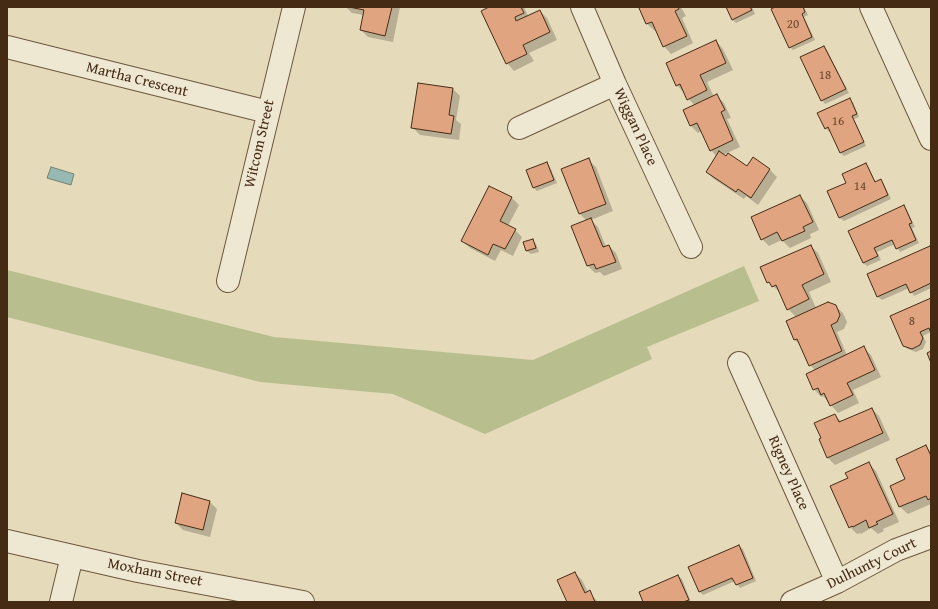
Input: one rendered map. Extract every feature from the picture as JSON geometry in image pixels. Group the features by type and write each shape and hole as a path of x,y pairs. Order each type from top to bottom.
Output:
{"street":[{"name":"Witcom Street","path":"228,281 294,7"},
{"name":"Wiggan Place","path":"582,7 615,84 691,247"},
{"path":"871,7 931,139"},
{"name":"Martha Crescent","path":"7,48 268,112"},
{"path":"519,128 615,84"},
{"name":"Rigney Place","path":"739,364 837,582"},
{"name":"Dulhunty Court","path":"792,602 837,582 896,550 931,537"},
{"name":"Moxham Street","path":"7,541 138,571 303,602"},
{"path":"61,602 72,556"}],"green space":[{"path":"744,266 759,301 647,347 652,359 485,434 393,394 260,382 7,317 7,270 274,337 533,360"}],"water":[{"path":"51,167 74,174 71,185 47,178"}],"building":[{"path":"349,7 392,7 385,36 360,30 364,10"},
{"path":"489,7 521,7 524,13 515,17 516,21 540,10 550,32 523,45 527,54 506,64 481,11"},
{"path":"678,7 679,9 675,11 687,36 663,47 652,22 646,24 639,8"},
{"path":"726,7 750,7 752,10 732,20"},
{"path":"775,7 803,7 805,12 802,14 812,37 789,48 771,9"},
{"path":"716,40 726,63 700,75 707,90 687,100 680,84 676,86 666,63"},
{"path":"824,46 846,89 821,101 800,57"},
{"path":"418,83 453,88 449,115 454,116 451,134 411,128"},
{"path":"717,94 725,110 721,112 733,140 710,151 697,123 690,126 683,110"},
{"path":"850,98 857,114 852,116 864,142 840,153 828,127 825,129 817,113"},
{"path":"719,151 726,156 728,153 747,166 753,157 770,169 751,198 738,189 736,192 706,172"},
{"path":"589,158 606,204 579,214 561,169"},
{"path":"547,162 554,180 533,188 526,170"},
{"path":"866,163 875,182 881,179 888,195 839,218 827,191 846,183 842,174"},
{"path":"489,186 512,197 500,221 516,229 505,249 493,244 488,255 461,241"},
{"path":"800,195 813,222 803,227 805,231 782,241 777,232 761,240 751,217"},
{"path":"904,205 912,223 909,224 916,240 896,249 892,240 874,248 878,256 863,263 848,231"},
{"path":"591,218 603,247 609,245 616,262 596,269 594,264 587,266 571,226"},
{"path":"533,239 536,248 526,251 523,242"},
{"path":"811,245 824,274 802,285 809,299 787,310 776,285 772,287 769,282 767,283 760,267"},
{"path":"930,246 931,283 910,293 906,284 877,297 867,274"},
{"path":"931,298 931,333 929,328 920,332 923,338 920,345 912,349 903,346 890,316"},
{"path":"828,302 836,305 840,315 837,322 831,325 842,351 809,366 797,339 794,340 786,321"},
{"path":"864,346 875,370 847,383 853,395 830,406 824,393 821,395 818,388 813,390 806,374"},
{"path":"931,351 931,363 927,353"},
{"path":"872,408 883,433 827,458 819,439 821,438 814,423 835,414 839,422"},
{"path":"926,445 931,456 931,498 928,500 926,496 899,507 890,486 905,479 896,459"},
{"path":"869,462 893,514 876,522 878,524 869,528 866,520 849,528 830,486 848,478 845,473"},
{"path":"182,493 210,501 203,530 175,523"},
{"path":"739,545 753,578 736,585 732,578 699,592 688,567"},
{"path":"575,572 585,593 590,590 595,602 567,602 557,580"},
{"path":"678,575 689,600 683,602 643,602 639,592"}]}
